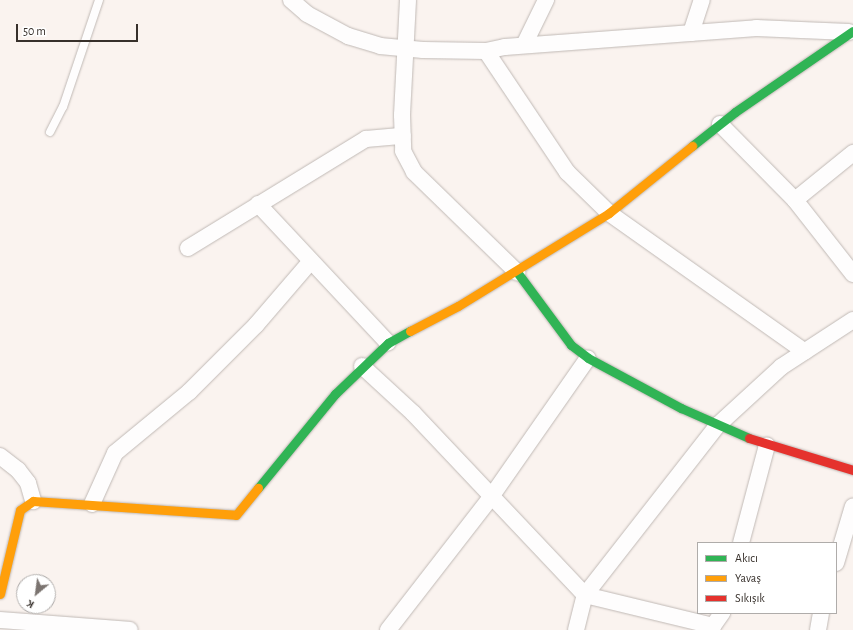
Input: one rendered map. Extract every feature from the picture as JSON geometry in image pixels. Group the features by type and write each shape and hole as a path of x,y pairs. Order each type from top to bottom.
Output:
{"street":[{"path":"291,0 314,19 348,36 380,46 406,48 486,51 524,45 756,28 851,32"},
{"path":"408,0 403,136 404,151 414,172 517,272 571,345 588,358 718,424 767,445 853,470"},
{"path":"524,45 546,0"},
{"path":"691,33 702,0"},
{"path":"0,594 20,510 33,501 92,504 236,516 335,394 362,366 388,343 517,272 609,213 720,124 851,32"},
{"path":"486,51 567,172 609,213 805,352"},
{"path":"720,124 795,200 853,274"},
{"path":"188,248 258,204 366,140 403,136"},
{"path":"795,200 853,152"},
{"path":"258,204 388,343"},
{"path":"92,504 115,454 189,392 256,325 311,261"},
{"path":"576,630 585,595 718,424 781,367 853,320"},
{"path":"388,630 491,497 588,358"},
{"path":"362,366 413,413 585,595 713,626 721,614"},
{"path":"741,542 767,445"},
{"path":"0,456 18,470 28,483 33,501"},
{"path":"837,560 853,506"},
{"path":"818,630 821,614"},
{"path":"0,620 130,630"}],"lane":[{"path":"50,132 62,107 99,0"}],"traffic: fast":[{"path":"692,146 735,112 853,31"},
{"path":"517,272 571,345 588,358 681,408 749,438"},
{"path":"258,488 335,394 388,343 410,331"}],"traffic: slow":[{"path":"410,331 458,306 609,213 692,146"},
{"path":"0,594 20,510 33,501 236,515 258,488"}],"traffic: jam":[{"path":"749,438 853,470"}]}
